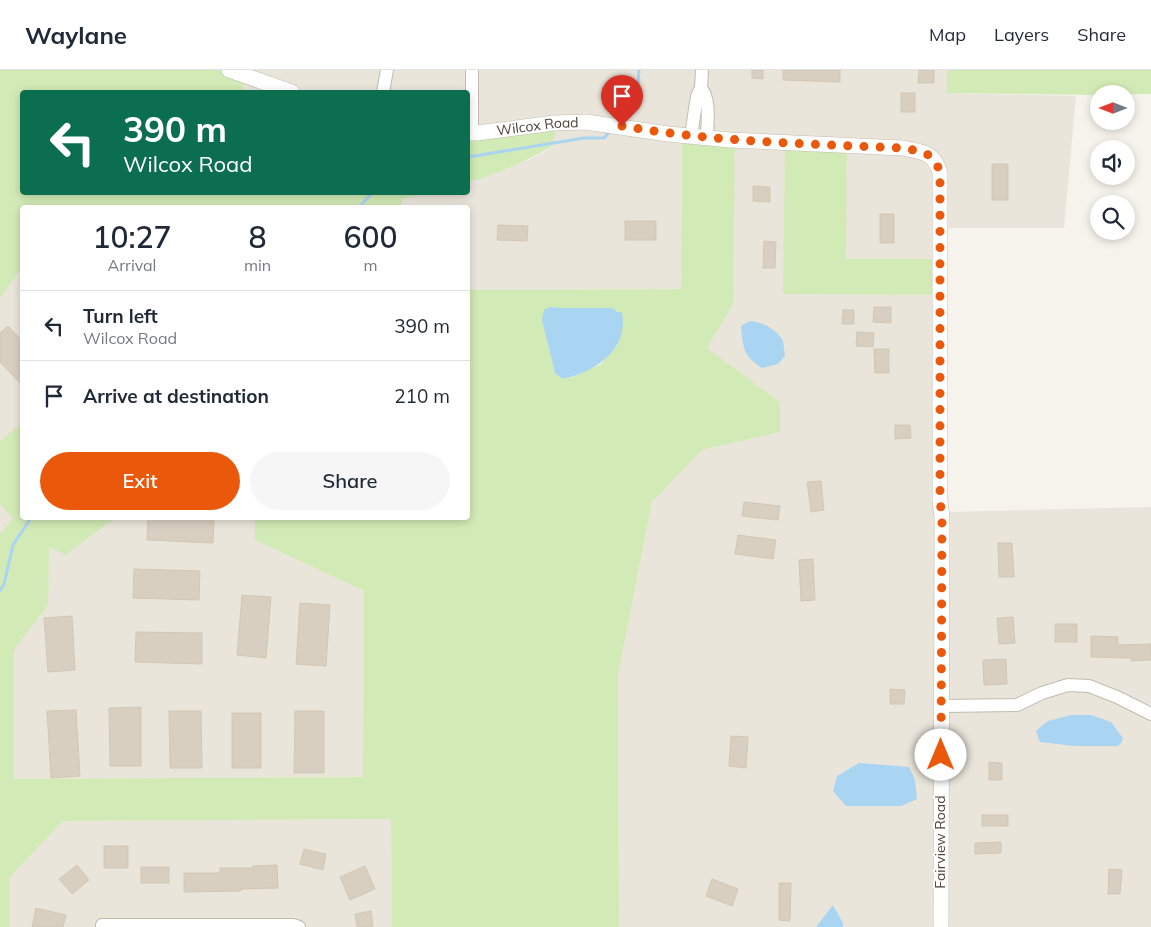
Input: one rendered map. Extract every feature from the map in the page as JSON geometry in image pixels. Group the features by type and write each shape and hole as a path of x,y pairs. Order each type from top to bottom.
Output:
{"street":[{"path":"229,70 286,90"},
{"path":"383,90 388,70"},
{"path":"470,133 472,70"},
{"path":"691,136 697,96 701,88 702,70"},
{"path":"701,88 706,100 707,138"},
{"name":"Wilcox Road","path":"470,133 554,123 586,122 707,138 903,148 920,151 933,158"},
{"name":"Fairview Road","path":"933,158 940,173 940,500 942,518 940,927"},
{"path":"941,706 1016,705 1042,693 1068,685 1089,686 1151,714"},
{"path":"102,925 283,924 299,927"}],"shaded area":[{"path":"229,70 947,70 947,93 1076,96 1064,228 940,228 943,512 1151,507 1151,927 619,927 618,675 652,502 702,450 780,432 780,402 706,348 733,304 682,136 681,289 470,290 470,205 402,205 402,199 419,195 470,195 470,181 531,159 551,148 477,133 470,101 470,90 243,90 243,75"},
{"path":"0,261 20,261 20,520 255,520 255,540 364,591 363,777 14,779 14,650 0,638"},
{"path":"391,819 392,927 9,927 9,878 63,821"}],"green space":[{"path":"0,70 229,70 243,75 243,90 20,90 20,195 419,195 402,199 402,205 20,205 20,272 18,272 0,299"},
{"path":"947,70 1151,70 1151,94 1135,94 1135,85 1090,85 1090,95 947,93"},
{"path":"559,123 551,147 511,167 470,181 470,133"},
{"path":"682,135 735,140 733,304 707,348 780,402 780,432 702,450 652,502 618,675 619,927 392,927 391,819 63,821 9,878 9,927 0,927 0,534 13,519 0,504 0,441 20,425 20,520 112,520 65,555 49,546 48,605 14,650 14,779 363,777 364,591 255,540 255,520 470,520 470,290 681,289","holes":["550,307 612,308 617,312 617,345 601,364 573,377 564,379 555,373 542,320"]},
{"path":"785,143 847,146 846,259 940,259 940,295 783,294"}],"water":[{"path":"550,307 613,308 617,312 622,312 623,326 615,348 598,365 575,376 563,379 555,373 542,320 544,310"},
{"path":"750,321 768,326 782,339 785,356 778,364 762,368 748,355 745,350 741,326"},
{"path":"1071,715 1091,715 1111,722 1123,738 1122,742 1118,746 1074,746 1040,742 1036,731 1048,721"},
{"path":"859,763 909,767 915,780 917,799 901,806 846,806 833,791 837,776"},
{"path":"833,905 843,923 843,927 816,927"}],"building":[{"path":"752,70 763,70 763,79 752,78"},
{"path":"783,70 840,70 840,82 783,80"},
{"path":"919,70 934,70 934,83 918,83"},
{"path":"901,93 915,93 915,112 901,112"},
{"path":"992,164 1008,164 1008,200 992,200"},
{"path":"753,186 770,187 770,202 753,201"},
{"path":"880,214 894,214 894,243 880,243"},
{"path":"625,221 656,221 656,240 625,240"},
{"path":"498,225 528,226 527,241 497,240"},
{"path":"764,241 776,242 775,268 763,268"},
{"path":"874,307 891,307 891,323 873,322"},
{"path":"843,310 854,310 854,324 842,324"},
{"path":"8,326 20,339 20,383 0,362 0,333"},
{"path":"857,332 874,333 873,347 856,346"},
{"path":"874,349 889,349 889,373 875,373"},
{"path":"895,425 910,425 911,438 895,439"},
{"path":"821,481 824,510 811,512 807,482"},
{"path":"744,502 780,506 778,520 742,516"},
{"path":"148,520 214,520 213,543 147,540"},
{"path":"738,535 776,540 773,559 735,554"},
{"path":"998,543 1012,543 1014,577 999,577"},
{"path":"813,559 815,600 801,601 799,560"},
{"path":"134,569 200,571 199,600 133,598"},
{"path":"242,595 271,597 266,658 237,655"},
{"path":"300,603 330,605 326,666 296,664"},
{"path":"72,616 75,670 48,672 44,618"},
{"path":"1013,617 1015,643 999,644 997,618"},
{"path":"1055,624 1077,624 1077,642 1055,642"},
{"path":"136,632 202,633 202,664 135,662"},
{"path":"1091,636 1118,637 1118,645 1151,644 1151,660 1131,661 1131,658 1091,657"},
{"path":"1006,659 1007,684 984,685 983,660"},
{"path":"890,689 905,690 904,704 890,704"},
{"path":"141,707 141,766 110,766 109,708"},
{"path":"76,710 80,776 51,778 47,711"},
{"path":"169,711 201,711 202,768 170,768"},
{"path":"295,711 324,711 324,773 294,773"},
{"path":"232,713 261,713 261,768 232,768"},
{"path":"731,736 748,737 746,768 729,766"},
{"path":"989,762 1002,763 1002,780 989,780"},
{"path":"982,815 1008,815 1008,826 982,826"},
{"path":"1001,842 1001,853 975,854 975,843"},
{"path":"104,846 128,846 128,868 104,868"},
{"path":"304,849 326,854 323,870 300,864"},
{"path":"77,865 89,880 72,894 59,879"},
{"path":"277,865 278,888 184,892 184,873 220,873 220,868 253,868 253,866"},
{"path":"365,866 375,889 350,900 340,877"},
{"path":"141,867 169,867 169,883 141,883"},
{"path":"1109,869 1122,870 1120,894 1108,894"},
{"path":"712,879 738,889 732,906 706,896"},
{"path":"779,883 791,883 790,921 779,920"},
{"path":"36,908 66,915 63,927 32,927"},
{"path":"371,911 373,927 357,927 355,914"}],"waterway":[{"path":"616,123 637,96 639,70"},
{"path":"470,157 584,138 604,138 611,130"},
{"path":"361,205 370,195"},
{"path":"0,591 4,584 13,545 30,520"}],"route":[{"path":"622,126 668,134 730,140 903,148 920,151 933,158 937,164 940,173 941,318 941,755"}]}
